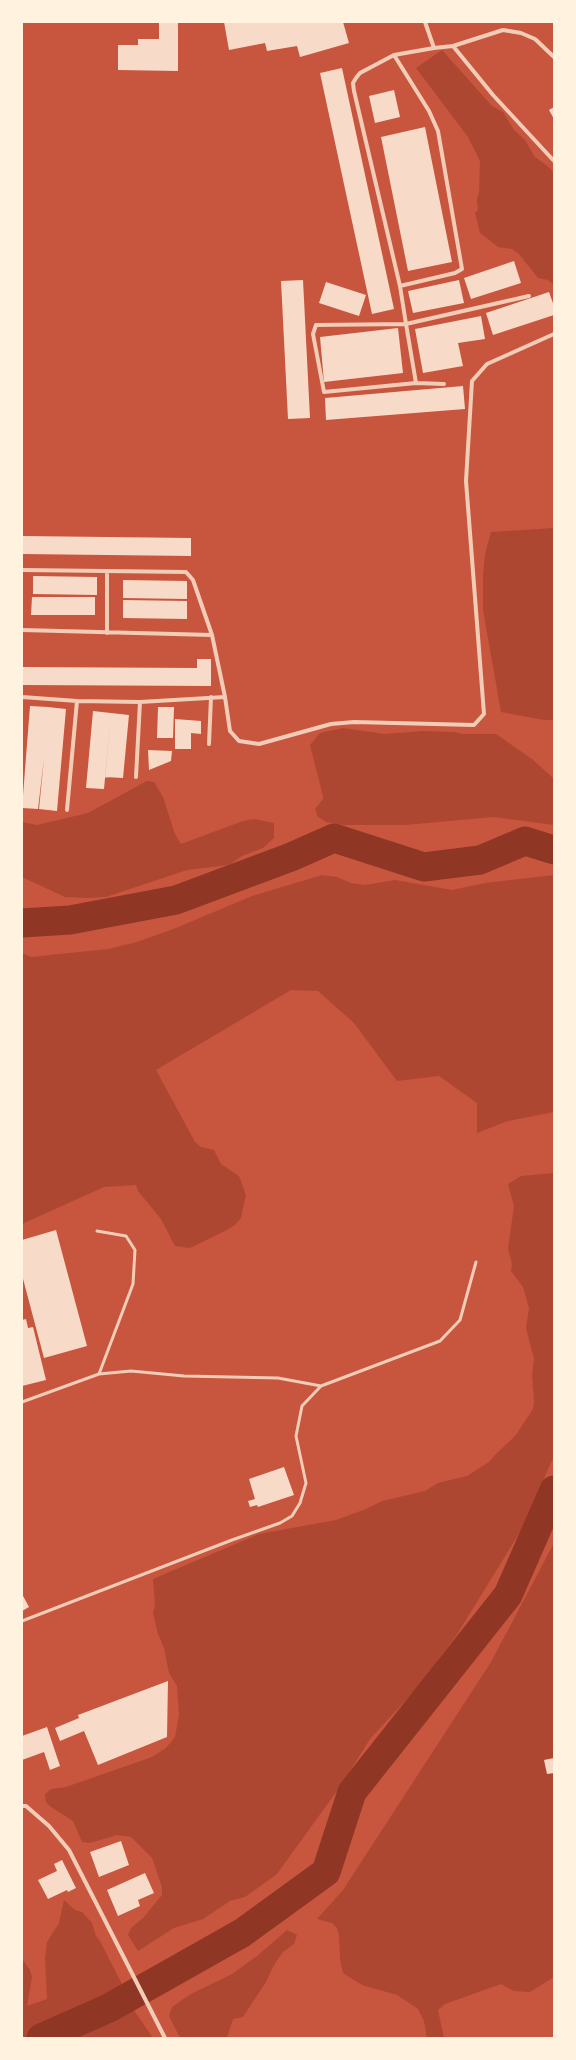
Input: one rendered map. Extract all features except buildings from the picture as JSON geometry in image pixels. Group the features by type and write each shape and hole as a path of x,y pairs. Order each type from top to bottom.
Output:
{"street":[{"path":"425,22 434,48"},
{"path":"416,383 400,286 354,83 360,73 394,55 454,46 503,30 521,33 535,39 554,56"},
{"path":"454,46 493,95 554,161"},
{"path":"394,55 429,111 438,131 462,269 455,273 400,286"},
{"path":"444,384 416,383 324,392 313,334 314,327 318,324 406,324 529,296"},
{"path":"22,570 186,572 193,580 212,635 225,697 230,732 239,741 259,744 331,724 354,722 474,725 484,714 484,708 466,480 472,381 487,364 554,334"},
{"path":"107,571 107,633"},
{"path":"22,630 212,635"},
{"path":"22,697 77,701 140,702 225,697"},
{"path":"209,744 211,697"},
{"path":"67,810 77,701"},
{"path":"136,777 140,702"},
{"path":"22,1806 26,1806 49,1826 69,1850 165,2038"}],"lane":[{"path":"97,1231 126,1236 135,1250 133,1284 99,1374"},
{"path":"22,1621 280,1523 292,1516 300,1503 306,1482 296,1436 302,1406 321,1386 440,1341 460,1320 476,1262"},
{"path":"22,1402 99,1374 131,1371 184,1376 278,1378 321,1386"}],"shaded area":[{"path":"442,50 492,106 503,112 514,130 525,140 534,156 551,169 554,175 554,285 548,280 538,278 519,254 512,249 498,247 480,233 475,213 478,210 477,200 479,192 480,161 468,137 416,68"},
{"path":"554,528 554,720 544,720 501,712 483,610 483,575 485,554 491,532"},
{"path":"343,728 385,734 423,731 455,732 462,734 496,734 532,759 554,779 554,825 494,817 405,825 342,825 326,822 318,817 315,809 323,799 323,796 310,745 320,733"},
{"path":"147,781 154,782 163,797 175,834 181,844 243,821 254,819 274,823 274,838 263,848 242,856 229,865 187,870 106,897 65,897 22,877 22,822 37,825 88,813"},
{"path":"322,875 337,877 351,883 365,885 395,880 452,890 485,883 554,875 554,1112 508,1121 477,1133 477,1103 439,1076 397,1081 354,1023 318,991 291,990 156,1070 195,1142 201,1147 214,1150 221,1164 239,1176 246,1195 241,1218 236,1224 190,1248 175,1246 161,1219 138,1191 136,1185 104,1187 22,1224 22,953 31,957 108,949 137,942 176,928 252,896"},
{"path":"554,1173 554,1456 520,1532 456,1636 417,1688 370,1739 342,1784 277,1874 245,1897 230,1901 203,1919 174,1928 138,1951 128,1935 131,1928 143,1918 162,1895 162,1887 152,1858 131,1837 117,1835 90,1843 82,1842 73,1821 51,1807 46,1802 45,1794 51,1789 66,1787 152,1757 166,1748 175,1737 179,1715 177,1686 169,1673 164,1648 158,1634 153,1613 155,1605 153,1579 259,1534 336,1520 366,1509 382,1501 425,1491 438,1483 467,1476 489,1462 515,1436 533,1409 534,1401 532,1375 534,1359 526,1328 529,1308 523,1287 511,1271 512,1264 508,1249 514,1206 508,1184 521,1176"},
{"path":"554,1543 554,1977 530,1992 514,1991 501,1984 445,2004 438,2010 444,2038 427,2038 424,2021 418,2009 397,1995 362,1985 343,1973 337,1928 332,1923 317,1919 343,1890 491,1662"},
{"path":"64,1900 75,1910 82,1912 92,1923 96,1936 126,1992 129,2003 153,2038 22,2038 22,1959 30,1970 32,1977 27,2006 47,1999 45,1958 47,1942 59,1923"},
{"path":"287,1930 297,1935 294,1944 283,1952 274,1965 266,1982 243,2017 233,2019 227,2038 180,2038 169,2016 172,2007 189,1995 232,1974 257,1956"}],"waterway":[{"path":"22,923 70,920 176,900 291,857 334,838 424,867 480,860 525,841 554,850"},
{"path":"41,2038 109,2008 242,1933 326,1872 352,1792 508,1595 554,1490"}]}
